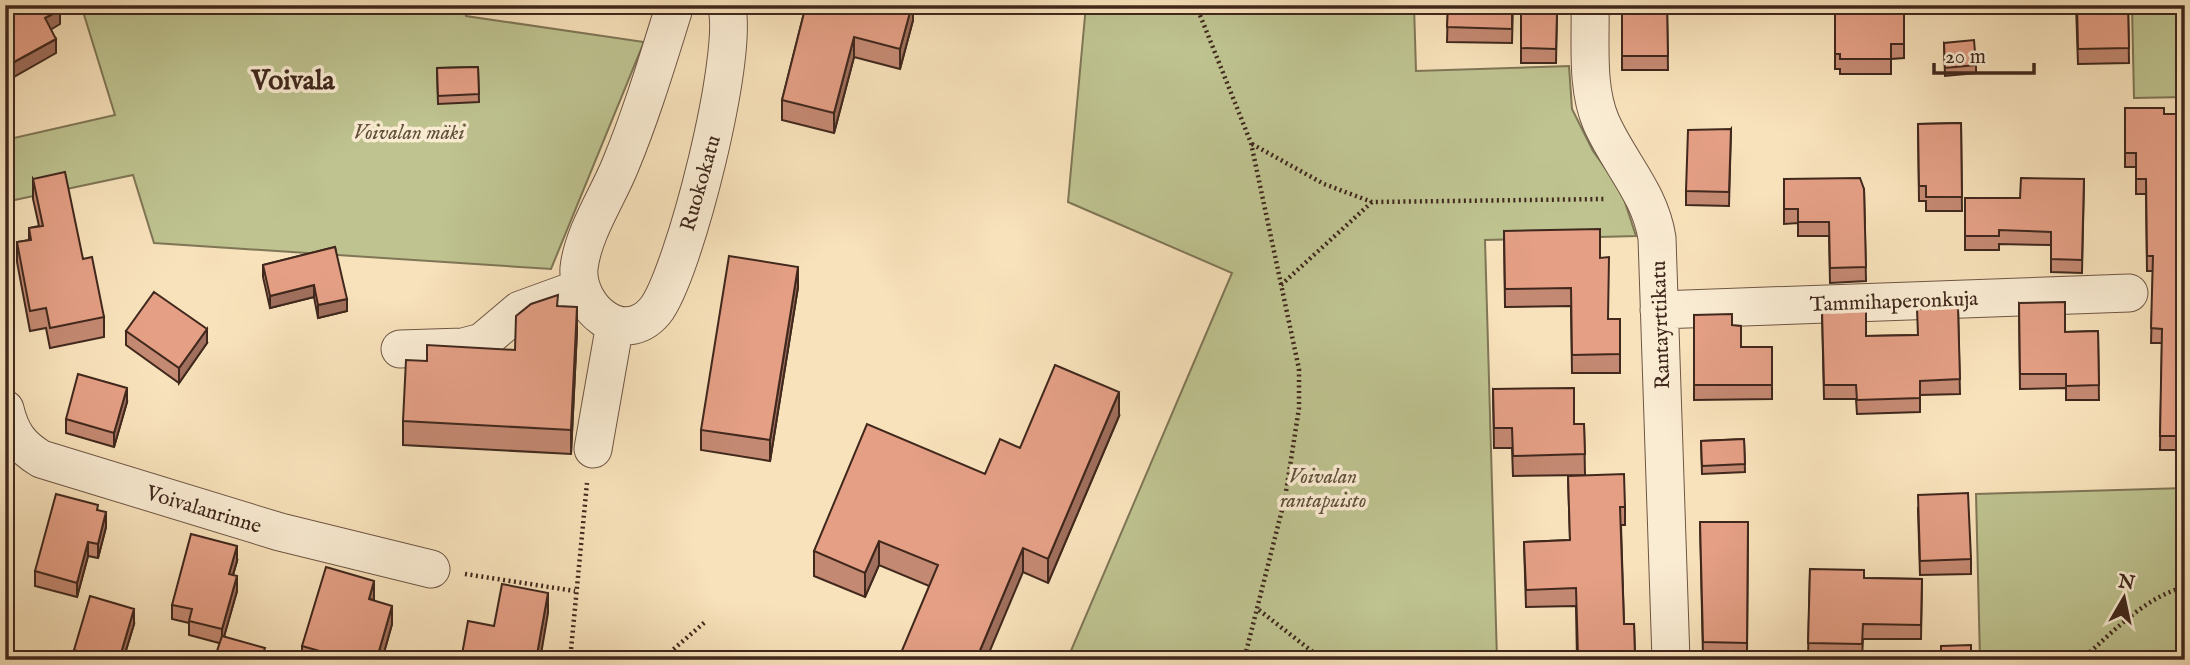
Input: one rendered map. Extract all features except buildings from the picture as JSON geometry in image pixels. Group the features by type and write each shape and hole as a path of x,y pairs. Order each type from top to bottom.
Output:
{"street":[{"path":"593,449 615,324 599,317 580,289 581,254 640,114 675,5"},
{"name":"Ruokokatu","path":"615,324 630,326 645,321 656,310 674,267 710,157 717,122 728,28 726,5"},
{"name":"Rantayrttikatu","path":"1590,5 1594,101 1602,123 1647,200 1657,238 1671,660"},
{"path":"400,349 463,347 482,342 520,310 580,289"},
{"name":"Tammihaperonkuja","path":"1659,310 2129,293"},
{"name":"Voivalanrinne","path":"5,409 10,429 23,447 52,464 280,532 431,569"}],"path":[{"path":"1196,5 1251,143 1299,369 1299,408 1285,498 1259,610 1244,660"},
{"path":"1251,143 1324,184 1371,202 1647,200"},
{"path":"1281,285 1371,202"},
{"path":"570,660 575,590 593,449"},
{"path":"431,569 575,590"},
{"path":"2090,652 2135,613 2170,590 2185,587"},
{"path":"1259,610 1323,660"},
{"path":"661,660 705,622"}],"green space":[{"name":"Voivalan mäki","path":"81,5 463,5 466,16 644,42 551,269 154,243 133,175 5,202 5,140 115,115"},
{"name":"Voivalan rantapuisto","path":"1086,5 1414,5 1416,71 1569,66 1572,109 1593,151 1621,190 1636,236 1485,240 1497,660 1067,660 1232,273 1068,202"},
{"path":"2132,5 2185,5 2185,97 2134,98"},
{"path":"2185,488 2185,660 1980,660 1976,494"}],"district":[{"name":"Voivala","path":"293,79"}]}
